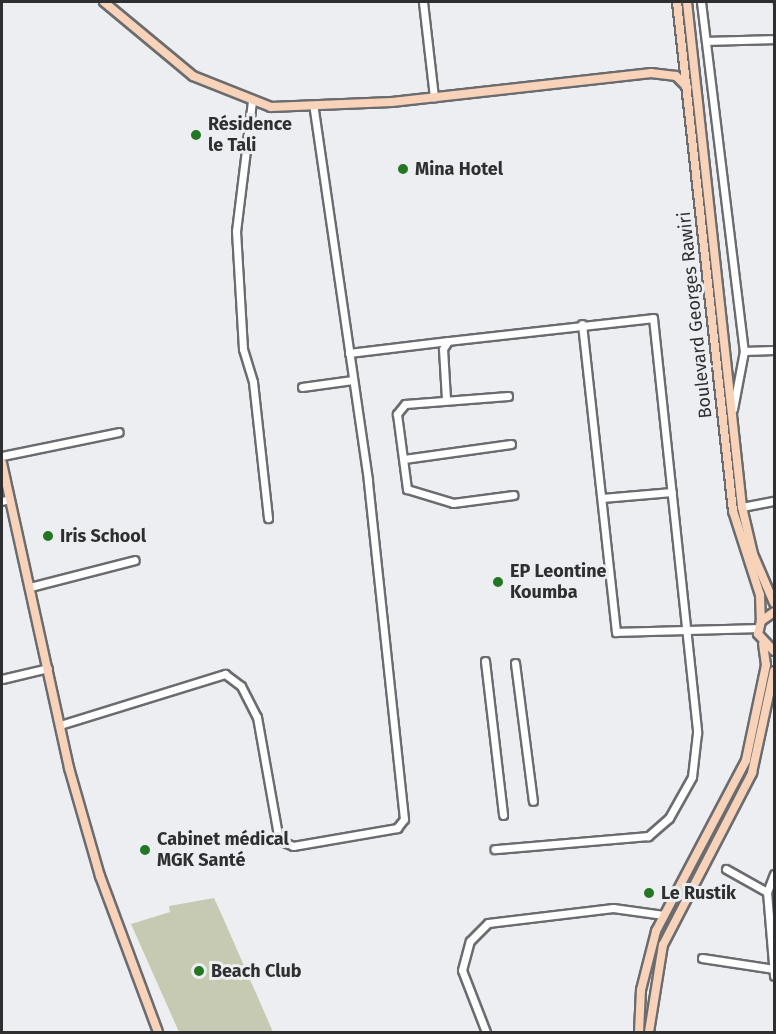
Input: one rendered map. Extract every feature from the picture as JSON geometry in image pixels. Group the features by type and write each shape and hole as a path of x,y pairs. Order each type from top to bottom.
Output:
{"main road":[{"path":"104,2 183,69 252,101 314,108 664,73 687,87"},
{"name":"Boulevard Georges Rawiri","path":"677,2 733,511 760,595 760,625 763,644"},
{"name":"Boulevard Georges Rawiri","path":"687,2 742,507 753,554 774,603"},
{"path":"664,73 683,54"},
{"path":"2,463 5,500 30,587 60,725 100,876 158,1032"},
{"path":"760,625 774,612"},
{"path":"763,644 774,651"},
{"path":"639,1032 645,969 664,915 744,768 766,665 763,644"},
{"path":"649,1032 663,945 752,773 774,671"}],"street":[{"path":"423,2 434,97"},
{"path":"701,2 708,41 744,351 732,418"},
{"path":"708,41 774,39"},
{"path":"252,101 236,231 243,349 253,381 268,518"},
{"path":"60,725 225,674 241,686 257,717 279,840 293,846 402,824 372,506 314,108"},
{"path":"349,353 582,324 652,318 697,733 694,765 682,799 660,829 636,839 495,849"},
{"path":"582,324 616,632 684,626 760,625"},
{"path":"446,399 443,349 448,341"},
{"path":"744,351 774,350"},
{"path":"302,387 353,380"},
{"path":"508,396 446,399 398,410 406,487 422,496 453,503 513,495"},
{"path":"2,456 120,432"},
{"path":"404,459 511,444"},
{"path":"602,498 672,492"},
{"path":"742,507 774,501"},
{"path":"30,587 135,560"},
{"path":"484,661 503,815"},
{"path":"515,663 533,801"},
{"path":"2,680 48,668"},
{"path":"726,869 767,892"},
{"path":"774,874 767,892 774,976"},
{"path":"486,1032 462,970 470,941 488,922 613,908 664,915"},
{"path":"702,958 774,969"}],"green space":[{"name":"Beach Club","path":"214,898 273,1032 179,1032 131,924 170,912 169,906"}],"waterway":[{"path":"773,2 774,6"}],"place":[{"name":"Résidence le Tali","path":"196,135"},
{"name":"Mina Hotel","path":"403,169"},
{"name":"Iris School","path":"48,536"},
{"name":"EP Leontine Koumba","path":"498,582"},
{"name":"Cabinet médical MGK Santé","path":"145,850"},
{"name":"Le Rustik","path":"649,893"},
{"name":"Beach Club","path":"199,971"}]}
